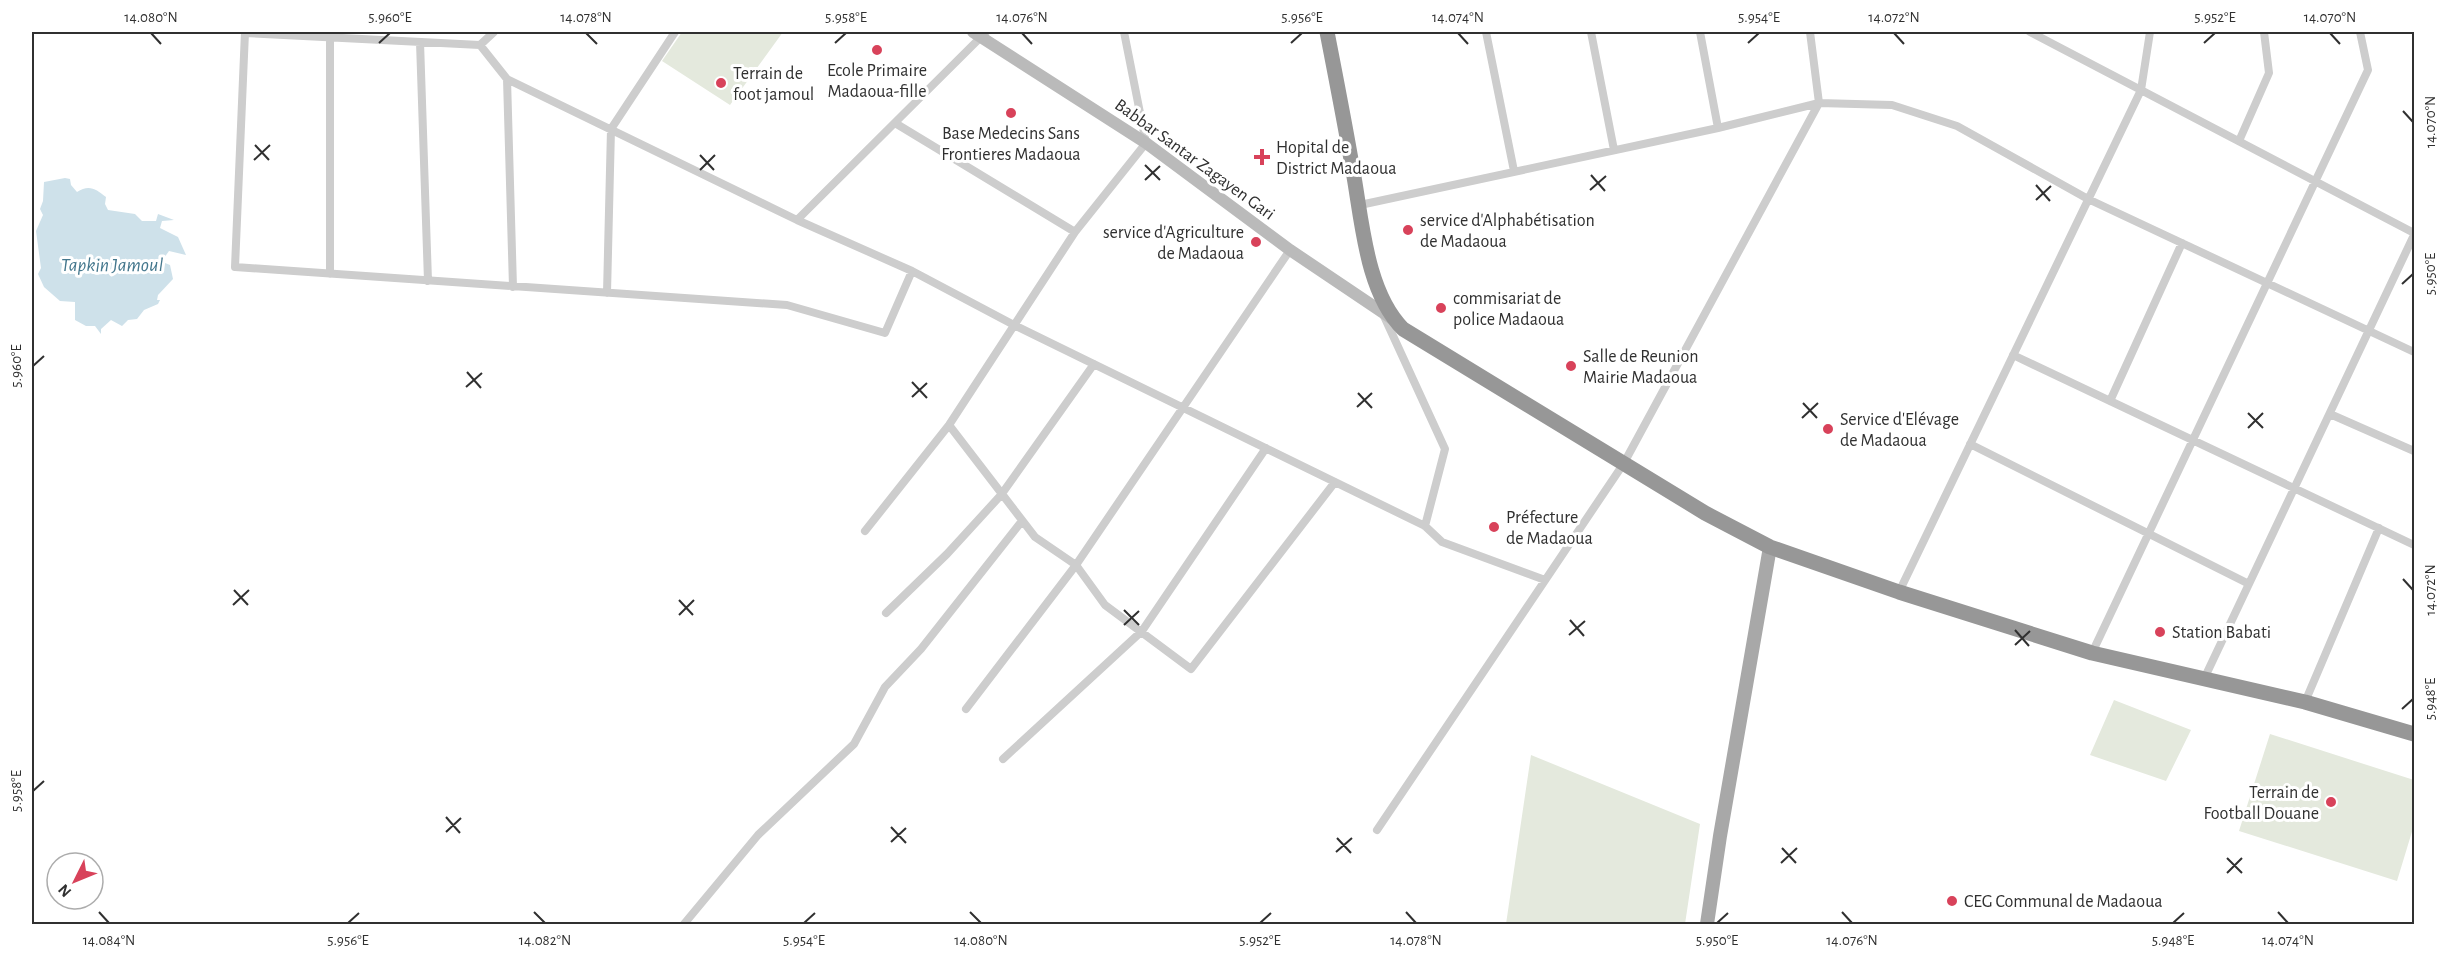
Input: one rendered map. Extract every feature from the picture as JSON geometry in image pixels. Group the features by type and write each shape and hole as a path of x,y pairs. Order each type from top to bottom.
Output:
{"highway":[{"path":"1327,32 1360,205 1365,244 1388,317 1403,329 1705,513 1770,547 1899,592 2092,653 2305,702 2415,734"}],"main road":[{"path":"1707,924 1719,836 1770,547"}],"street":[{"path":"494,32 480,45 245,32 235,267 787,305 885,333 912,271"},
{"path":"607,293 610,129 675,32"},
{"path":"866,531 949,425 1075,232 1146,143 1124,32"},
{"path":"1486,32 1514,171"},
{"path":"1591,32 1614,150"},
{"path":"1700,32 1718,128"},
{"path":"1377,830 1624,463 1819,103 1810,32"},
{"path":"2030,32 2415,234 2204,679"},
{"path":"1899,592 2140,90 2150,32"},
{"path":"2239,141 2269,73 2264,32"},
{"path":"2092,653 2368,70 2360,32"},
{"path":"797,220 895,123 980,33"},
{"name":"Babbar Santar Zagayen Gari","path":"980,33 1146,143 1290,250 1388,317"},
{"path":"330,37 330,274"},
{"path":"420,42 428,281"},
{"path":"480,45 507,79 797,220 912,271 1014,325 1425,526 1442,542 1545,580"},
{"path":"507,79 513,287"},
{"path":"1360,205 1718,128 1819,103 1892,105 1956,126 2088,199 2415,352"},
{"path":"895,123 1075,232"},
{"path":"2110,401 2182,243"},
{"path":"966,709 1076,565 1290,250"},
{"path":"1388,317 1445,448 1425,526"},
{"path":"2013,355 2415,545"},
{"path":"886,613 947,554 1001,495 1094,364"},
{"path":"2330,414 2415,451"},
{"path":"949,425 1035,537 1076,565 1105,606 1191,669 1335,482"},
{"path":"1970,444 2249,584"},
{"path":"1003,759 1142,631 1266,448"},
{"path":"684,924 758,835 854,744 885,687 921,649 1022,521"},
{"path":"2305,702 2379,528"}],"shaded area":[{"name":"Terrain de foot jamoul","path":"682,32 783,32 730,105 662,61"},
{"path":"2114,700 2191,730 2166,781 2090,755"},
{"name":"Terrain de Football Douane","path":"2270,734 2414,780 2414,825 2397,881 2239,831"},
{"path":"1531,755 1700,824 1685,924 1506,924"}],"water":[{"name":"Tapkin Jamoul","path":"70,179 71,185 77,192 89,188 102,194 106,197 105,204 108,210 135,214 142,221 156,221 158,214 174,220 162,221 160,228 178,237 186,255 169,251 164,258 165,263 170,265 173,279 158,295 157,300 160,300 158,304 144,310 137,319 128,320 122,326 111,320 101,329 101,334 95,326 86,326 75,320 75,302 60,301 44,287 38,274 41,268 36,231 43,215 40,209 44,182"}],"place":[{"name":"Ecole Primaire Madaoua-fille","path":"877,50"},
{"name":"Terrain de foot jamoul","path":"721,83"},
{"name":"Base Medecins Sans Frontieres Madaoua","path":"1011,113"},
{"name":"Hopital de District Madaoua","path":"1262,157"},
{"name":"service d'Alphabétisation de Madaoua","path":"1408,230"},
{"name":"service d'Agriculture de Madaoua","path":"1256,242"},
{"name":"commisariat de police Madaoua","path":"1441,308"},
{"name":"Salle de Reunion Mairie Madaoua","path":"1571,366"},
{"name":"Service d'Elévage de Madaoua","path":"1828,429"},
{"name":"Préfecture de Madaoua","path":"1494,527"},
{"name":"Station Babati","path":"2160,632"},
{"name":"Terrain de Football Douane","path":"2331,802"},
{"name":"CEG Communal de Madaoua","path":"1952,901"}]}
